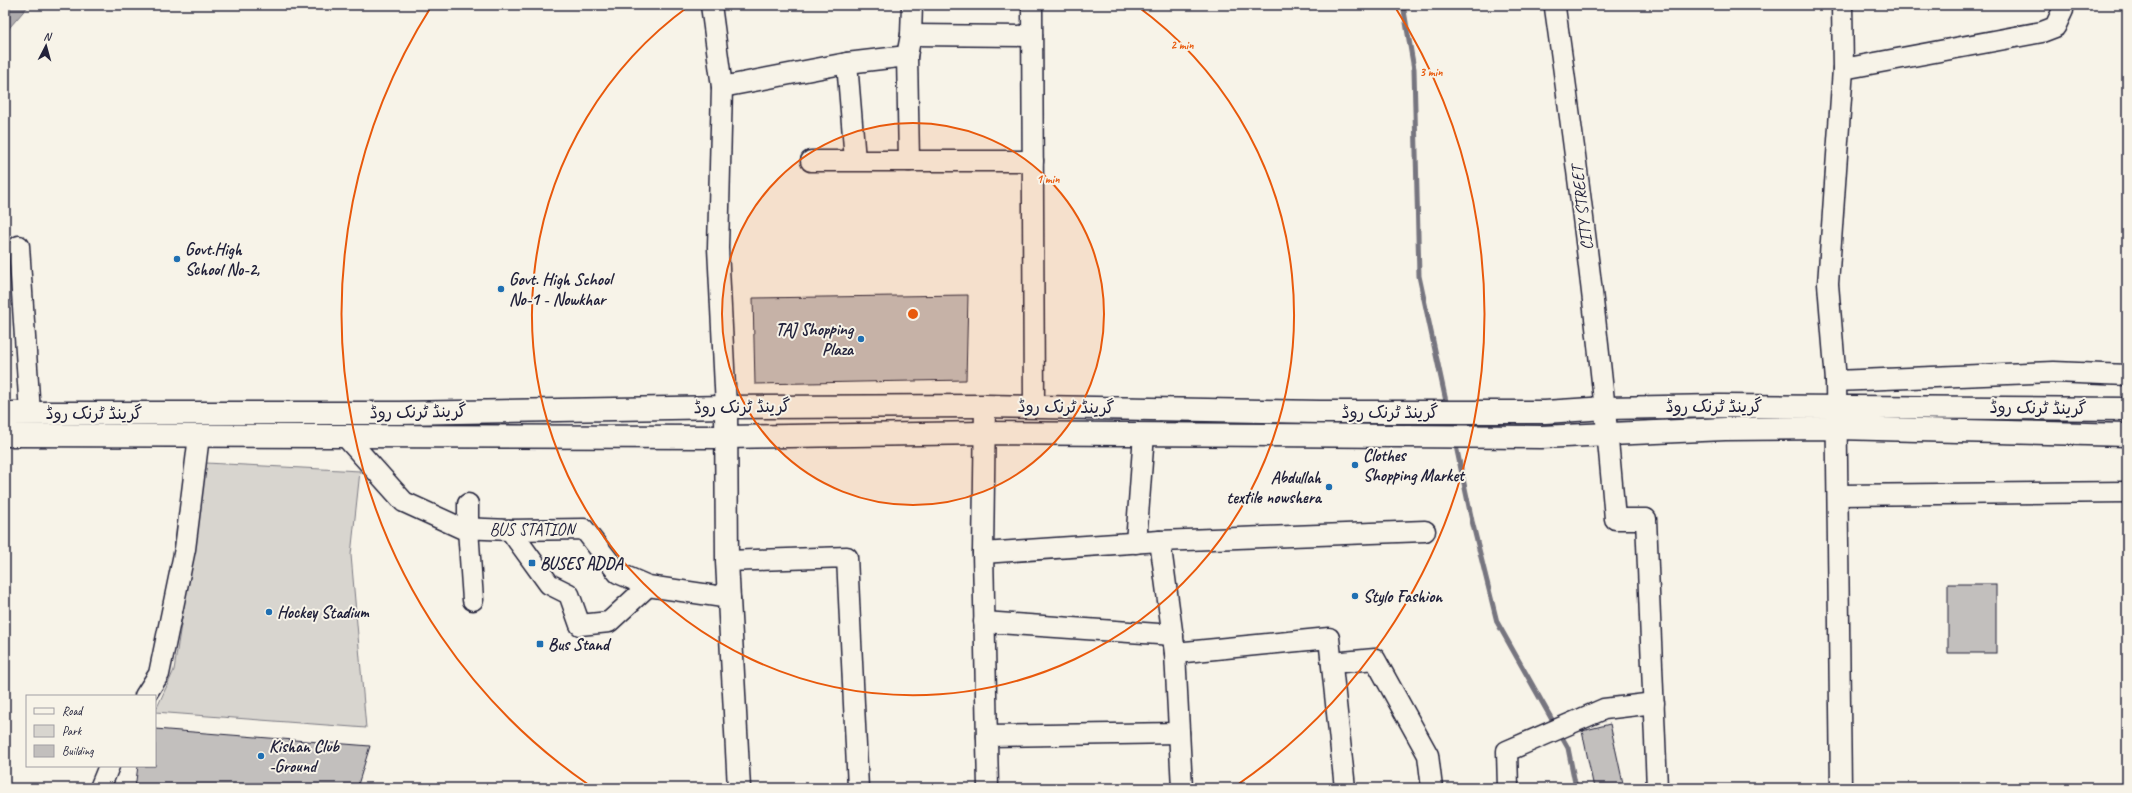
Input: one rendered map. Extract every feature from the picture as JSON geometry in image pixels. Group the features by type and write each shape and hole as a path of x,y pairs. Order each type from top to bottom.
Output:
{"main road":[{"name":"گرینڈ ٹرنک روڈ","path":"5,413 400,413 726,407 985,406 1320,412 1545,412 1606,408 1835,406 2127,409"},
{"path":"726,407 727,561 739,788"},
{"name":"گرینڈ ٹرنک روڈ","path":"5,435 727,437 984,433 1541,437 1608,433 1837,428 2127,435"}],"street":[{"path":"711,5 722,87 718,248 726,407"},
{"path":"909,161 907,56 914,5"},
{"path":"1032,5 1034,407"},
{"path":"1842,69 2042,32 2055,27 2064,10 2063,5"},
{"path":"1841,788 1837,428 1835,406 1836,381 1828,284 1842,69 1843,6"},
{"name":"CITY STREET","path":"1554,8 1576,156 1606,408 1615,519 1646,519 1654,703"},
{"path":"911,35 1032,36"},
{"path":"722,87 847,63 907,56"},
{"path":"847,63 856,160"},
{"path":"811,161 1033,161"},
{"path":"19,246 30,413"},
{"path":"1836,381 2054,372 2127,375"},
{"path":"985,406 983,553 988,788"},
{"path":"1136,543 1144,434"},
{"path":"146,695 159,674 184,557 199,436"},
{"name":"BUS STATION","path":"345,436 404,502 461,528 510,530 584,529 618,573 648,586 730,598"},
{"path":"1838,495 2127,492"},
{"path":"468,504 468,529 473,600"},
{"path":"510,530 549,584 569,594 580,625 609,622 648,586"},
{"path":"983,553 1160,541 1425,530"},
{"path":"1160,541 1174,644 1182,788"},
{"path":"727,561 847,557 858,788"},
{"path":"984,622 1174,644 1329,638 1346,788"},
{"path":"1332,663 1375,659 1428,755 1432,788"},
{"path":"1508,788 1507,751 1604,709 1654,703 1657,788"},
{"path":"987,736 1179,732"},
{"path":"100,788 110,767"}],"green space":[{"name":"Hockey Stadium","path":"206,463 360,471 351,555 366,728 156,712 174,670"}],"shaded area":[{"path":"5,5 29,5 10,27 5,37"}],"building":[{"name":"TAJ Shopping Plaza","path":"968,295 966,380 755,384 753,298"},
{"path":"1948,584 1996,584 1996,653 1948,653"},
{"path":"1610,724 1624,788 1594,788 1582,731"},
{"name":"Kishan Club -Ground","path":"156,729 370,746 357,788 135,788 138,767 156,767"}],"waterway":[{"path":"1403,5 1414,69 1419,276 1447,406"},
{"path":"1455,441 1472,521 1497,622 1555,725"},
{"path":"1559,732 1568,748 1576,788"}],"place":[{"name":"Govt.High School No-2,","path":"177,259"},
{"name":"Govt. High School No-1 - Nowkhar","path":"501,289"},
{"name":"TAJ Shopping Plaza","path":"861,339"},
{"name":"Clothes Shopping Market","path":"1355,465"},
{"name":"Abdullah textile nowshera","path":"1329,487"},
{"name":"BUSES ADDA","path":"532,563"},
{"name":"Stylo Fashion","path":"1355,596"},
{"name":"Hockey Stadium","path":"269,612"},
{"name":"Bus Stand","path":"540,644"},
{"name":"Kishan Club -Ground","path":"261,756"}]}
